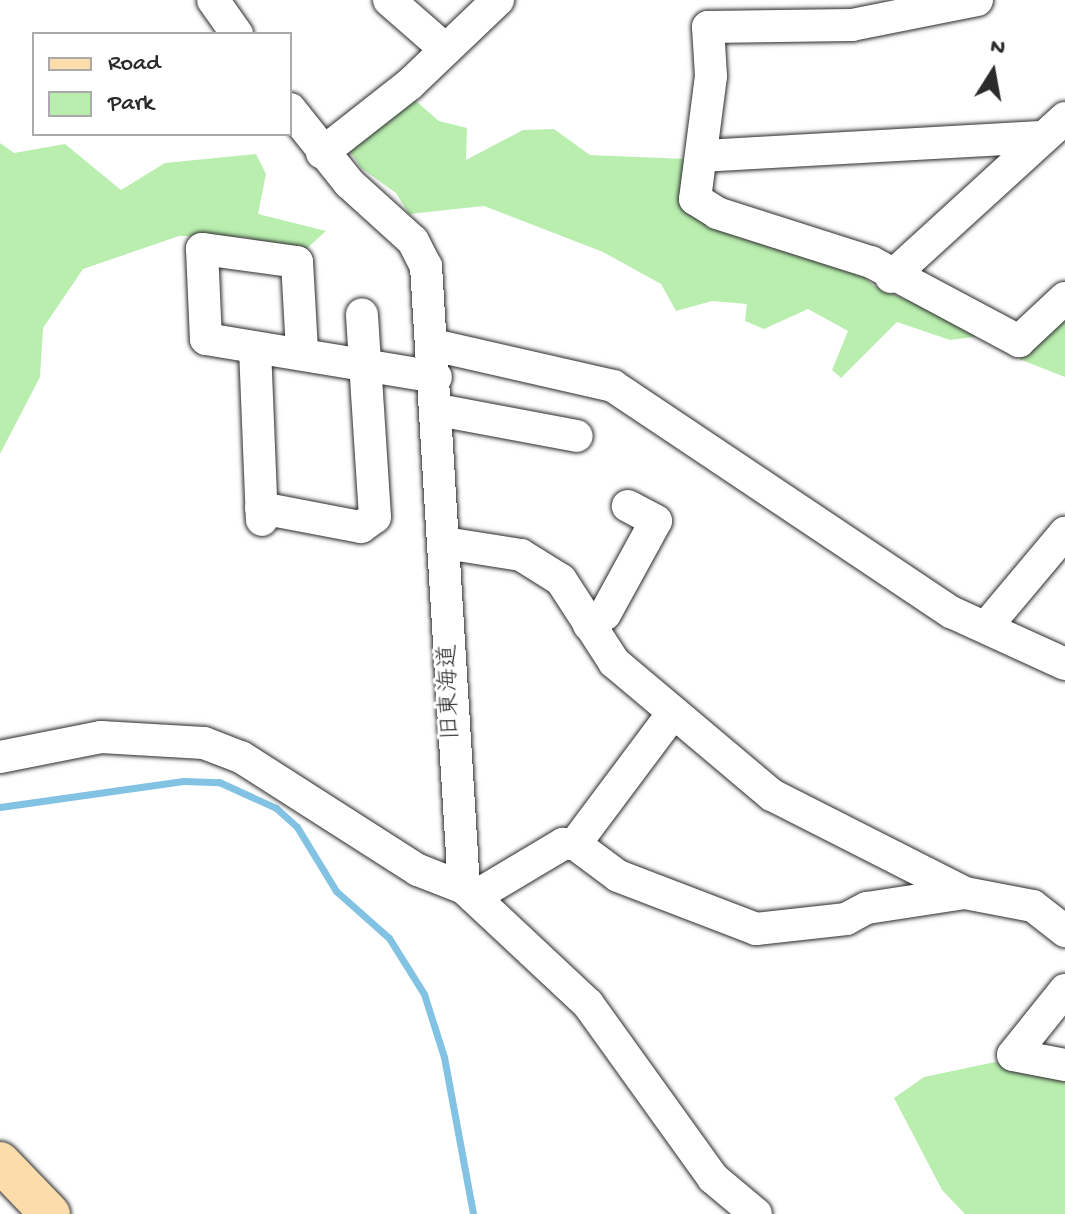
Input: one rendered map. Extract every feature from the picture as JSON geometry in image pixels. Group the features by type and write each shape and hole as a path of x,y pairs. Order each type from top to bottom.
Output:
{"main road":[{"path":"0,1162 50,1214"}],"street":[{"path":"213,0 236,32"},
{"path":"389,0 445,49"},
{"path":"322,153 498,0"},
{"path":"977,0 852,25 708,27 711,76 695,199 717,213 871,262 891,277 1019,341 1065,298"},
{"name":"旧東海道","path":"292,112 322,153 413,241 429,283 469,892"},
{"path":"702,156 1053,127"},
{"path":"891,277 1053,127"},
{"path":"302,351 297,262 202,249 206,339 255,348 302,351 365,364 434,361 613,386 951,612 1065,664"},
{"path":"255,348 261,514 361,527 375,517 362,314"},
{"path":"438,410 577,436"},
{"path":"589,625 605,614 656,521 628,506"},
{"path":"986,627 1065,533"},
{"path":"445,543 521,555 561,580 614,662 772,795 965,893 1033,906 1065,931"},
{"path":"575,844 673,713"},
{"path":"0,757 101,737 204,743 241,757 418,870 469,892 588,1004 713,1178 756,1214"},
{"path":"469,892 563,844 575,844 618,876 756,929 846,919 867,908 965,893"},
{"path":"1065,990 1013,1055 1065,1065"}],"green space":[{"path":"411,97 439,121 467,128 466,160 523,130 554,129 590,155 688,159 684,208 856,270 874,286 989,335 950,340 897,322 841,378 832,370 848,331 808,309 764,329 745,321 747,304 712,301 676,311 661,284 603,252 484,206 409,214 396,193 361,168 347,147"},
{"path":"0,143 14,153 65,144 121,190 165,163 256,154 266,174 258,214 326,231 303,252 244,237 179,236 83,269 43,328 40,377 0,454"},
{"path":"1065,317 1065,377 1019,359"},
{"path":"995,1062 1065,1074 1065,1214 965,1214 942,1190 894,1098 924,1077"}],"waterway":[{"path":"0,807 183,781 219,782 276,808 297,827 336,891 389,938 424,994 444,1057 473,1214"}]}
